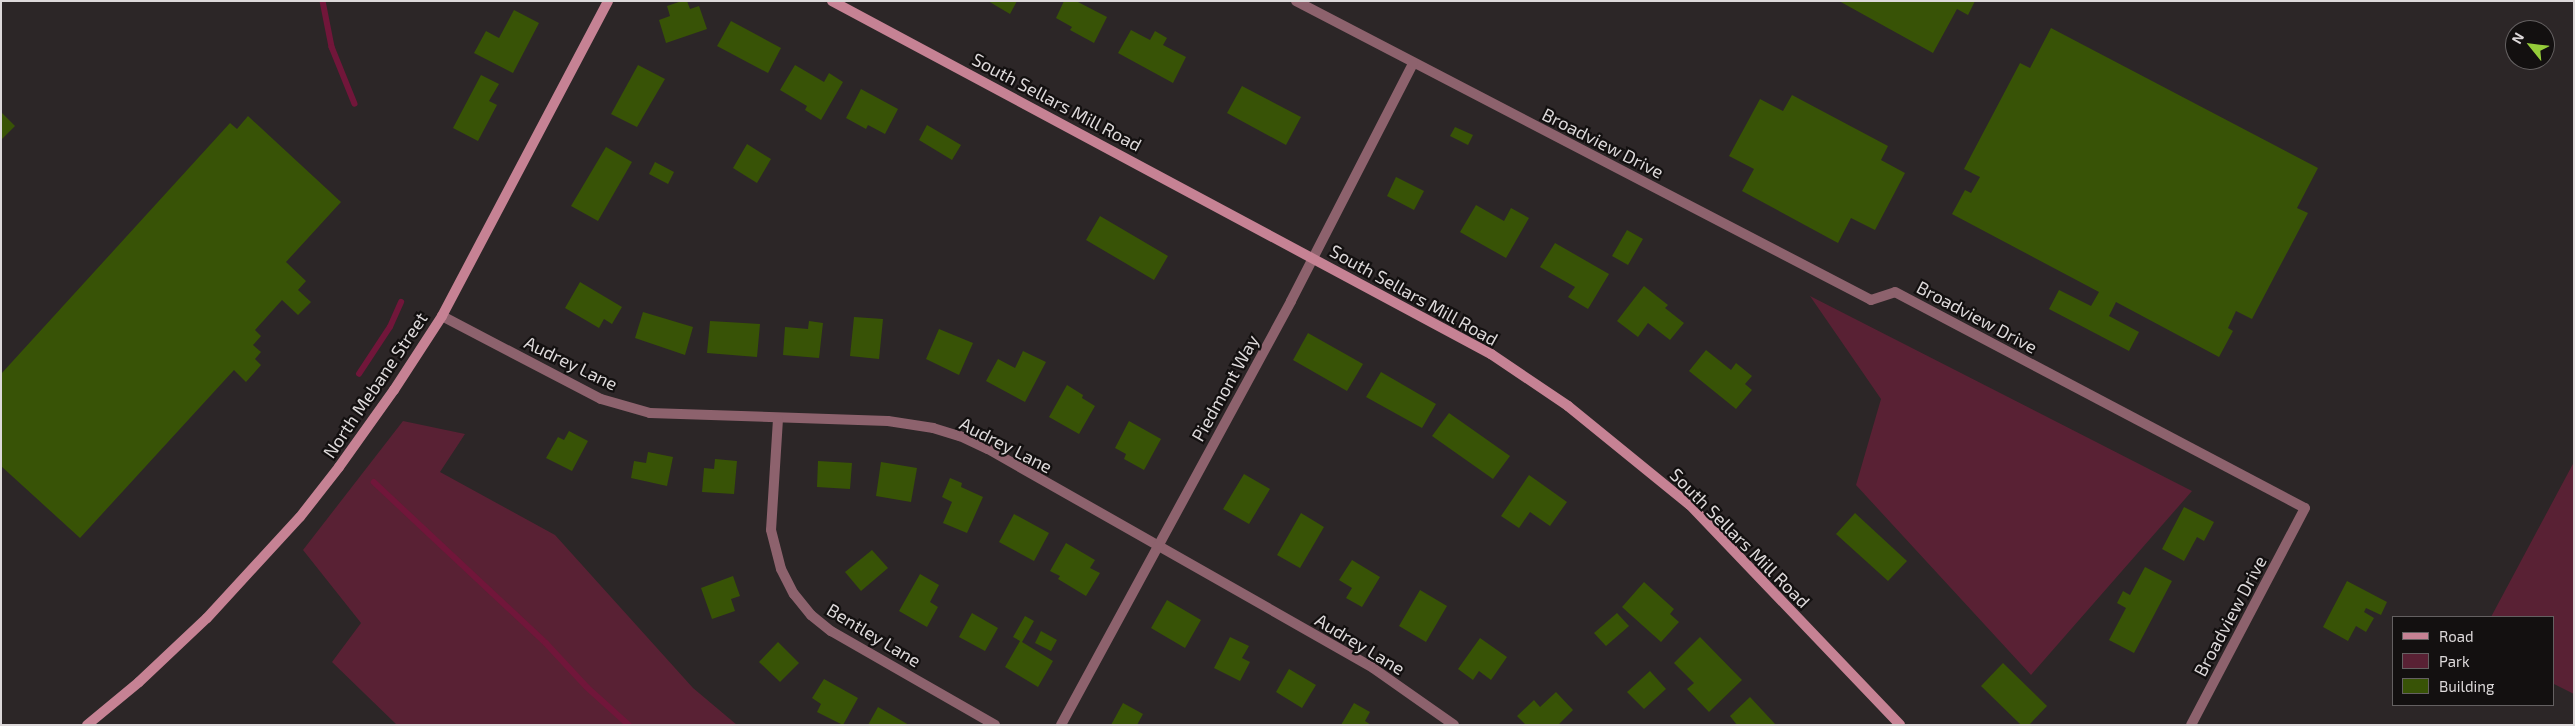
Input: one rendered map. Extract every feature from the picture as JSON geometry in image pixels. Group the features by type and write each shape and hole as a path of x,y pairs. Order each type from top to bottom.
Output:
{"main road":[{"name":"North Mebane Street","path":"87,725 139,682 207,618 300,517 339,467 394,390 442,316 608,1"},
{"name":"South Sellars Mill Road","path":"832,1 1491,354 1568,406 1651,471 1690,505 1900,725"}],"street":[{"path":"1296,1 1413,64"},
{"name":"Piedmont Way","path":"1061,725 1313,258 1413,64"},
{"name":"Broadview Drive","path":"1413,64 1871,300 1895,292 2305,508 2191,725"},
{"name":"Audrey Lane","path":"442,316 601,399 650,413 778,419 888,421 933,428 960,436 988,449 1374,668 1454,725"},
{"name":"Bentley Lane","path":"778,419 771,530 780,569 794,594 811,615 831,631 995,725"}],"green space":[{"path":"1810,296 2192,491 2031,675 1856,485 1881,399"},
{"path":"403,421 465,434 440,472 555,535 693,688 737,725 397,725 332,662 361,623 303,550"},
{"path":"2574,462 2574,694 2555,684 2555,616 2492,616"}],"building":[{"path":"687,1 690,9 699,6 707,29 666,43 659,20 670,16 667,6"},
{"path":"988,1 1017,1 1010,14"},
{"path":"1064,1 1076,1 1107,17 1094,43 1070,30 1072,27 1056,18"},
{"path":"1839,1 1975,1 1968,15 1957,9 1933,53"},
{"path":"514,10 539,23 513,73 474,53 486,31 499,38"},
{"path":"731,21 781,48 768,73 717,46"},
{"path":"2051,28 2318,168 2297,208 2308,213 2252,319 2236,311 2228,328 2233,331 2219,357 2116,302 2109,316 2139,332 2129,351 2049,309 2059,290 2091,306 2099,292 1952,214 1965,190 1971,193 1980,177 1964,169 2020,63 2030,68"},
{"path":"1131,30 1150,40 1155,31 1167,38 1163,45 1186,57 1173,83 1118,53"},
{"path":"638,65 665,79 637,127 611,114"},
{"path":"795,65 824,82 829,73 843,82 821,120 805,110 807,106 780,90"},
{"path":"481,75 499,84 489,101 497,105 478,141 453,128"},
{"path":"1242,86 1301,117 1286,145 1227,113"},
{"path":"861,89 898,109 885,134 868,125 866,129 846,118"},
{"path":"1792,95 1888,146 1881,160 1905,173 1875,230 1851,218 1838,243 1742,191 1754,169 1729,156 1760,99 1783,111"},
{"path":"1,112 15,126 1,140"},
{"path":"248,116 341,202 286,262 306,281 298,290 311,302 298,315 282,300 255,330 261,336 253,345 261,352 255,359 261,365 246,382 234,370 80,538 1,466 1,374 230,123 237,129"},
{"path":"927,125 961,145 952,160 919,140"},
{"path":"1455,127 1473,135 1468,145 1450,136"},
{"path":"747,144 771,159 757,183 733,168"},
{"path":"606,147 632,162 598,221 571,206"},
{"path":"655,162 674,172 668,184 649,174"},
{"path":"1396,177 1424,191 1414,210 1387,196"},
{"path":"1476,205 1504,221 1511,208 1529,218 1506,258 1460,232"},
{"path":"1100,216 1168,256 1154,280 1086,240"},
{"path":"1627,230 1643,239 1628,265 1612,256"},
{"path":"1555,243 1609,274 1588,309 1568,297 1575,287 1540,267"},
{"path":"580,282 622,307 612,324 604,319 599,328 565,308"},
{"path":"1644,286 1668,305 1665,308 1684,323 1670,340 1648,323 1638,337 1617,321"},
{"path":"643,312 693,327 685,355 635,338"},
{"path":"854,317 883,319 879,359 850,356"},
{"path":"710,321 760,324 757,357 707,353"},
{"path":"809,321 823,323 819,358 783,355 785,327 808,329"},
{"path":"939,329 973,343 959,375 926,359"},
{"path":"1308,333 1363,364 1347,391 1293,360"},
{"path":"1706,350 1731,370 1736,363 1752,376 1745,384 1752,390 1736,409 1689,371"},
{"path":"1023,351 1046,362 1025,402 986,381 998,359 1015,368"},
{"path":"1381,372 1436,404 1422,428 1366,397"},
{"path":"1067,385 1083,395 1082,398 1095,406 1079,434 1049,417"},
{"path":"1449,413 1510,456 1493,479 1432,436"},
{"path":"1129,421 1161,439 1144,470 1124,459 1126,454 1115,448"},
{"path":"569,431 588,441 572,471 546,458 558,437 564,440"},
{"path":"648,452 673,457 667,486 631,478 634,461 646,463"},
{"path":"715,459 737,461 734,494 702,492 704,468 714,469"},
{"path":"818,461 852,463 850,489 817,487"},
{"path":"881,462 917,468 911,502 876,496"},
{"path":"1244,474 1270,489 1249,524 1223,509"},
{"path":"1529,475 1567,502 1550,526 1530,512 1519,528 1501,516"},
{"path":"950,478 962,483 961,487 983,497 967,533 943,523 952,502 942,497"},
{"path":"2184,507 2214,522 2204,541 2197,537 2184,561 2162,549"},
{"path":"1301,513 1324,527 1300,568 1277,555"},
{"path":"1855,513 1907,561 1888,581 1836,534"},
{"path":"1014,514 1049,533 1034,561 999,542"},
{"path":"1066,543 1095,560 1090,568 1100,573 1086,596 1058,579 1060,576 1050,571"},
{"path":"872,550 888,568 861,591 845,572"},
{"path":"1352,560 1380,577 1362,607 1346,598 1352,588 1339,580"},
{"path":"2145,567 2172,581 2134,653 2109,640 2126,608 2117,603 2123,591 2130,595"},
{"path":"920,574 939,585 930,602 938,607 927,627 899,611"},
{"path":"733,576 740,596 731,599 735,611 712,619 701,588"},
{"path":"2347,581 2387,602 2381,615 2366,608 2364,612 2374,618 2366,632 2356,626 2348,641 2323,627"},
{"path":"1644,582 1674,609 1670,614 1679,622 1661,642 1622,607"},
{"path":"1420,590 1447,606 1426,642 1399,626"},
{"path":"1167,600 1201,620 1185,648 1151,628"},
{"path":"972,613 998,628 985,651 959,637"},
{"path":"1617,613 1629,626 1606,646 1594,633"},
{"path":"1025,616 1034,621 1022,642 1053,661 1038,687 1005,667 1020,641 1013,637"},
{"path":"1041,631 1057,640 1051,651 1035,643"},
{"path":"1230,637 1249,646 1242,658 1250,662 1240,681 1214,668"},
{"path":"1700,637 1742,680 1709,712 1687,689 1694,683 1674,663"},
{"path":"1480,638 1507,657 1491,680 1479,671 1473,680 1458,669"},
{"path":"778,642 799,663 780,682 759,662"},
{"path":"2003,663 2047,706 2029,725 2021,725 1981,686"},
{"path":"1289,669 1316,685 1302,708 1276,692"},
{"path":"1650,671 1666,689 1644,709 1627,692"},
{"path":"824,679 858,698 843,725 817,712 821,704 812,698"},
{"path":"1556,692 1573,710 1558,725 1526,725 1517,716 1534,700 1540,707"},
{"path":"1750,697 1776,725 1737,725 1730,716"},
{"path":"1123,703 1143,714 1137,725 1111,725"},
{"path":"1354,703 1370,712 1365,721 1371,725 1341,725"},
{"path":"878,707 909,725 868,725"}],"waterway":[{"path":"323,1 332,47 355,104"},
{"path":"359,374 390,327 401,302"},
{"path":"374,482 546,643 587,687 629,725"}]}
